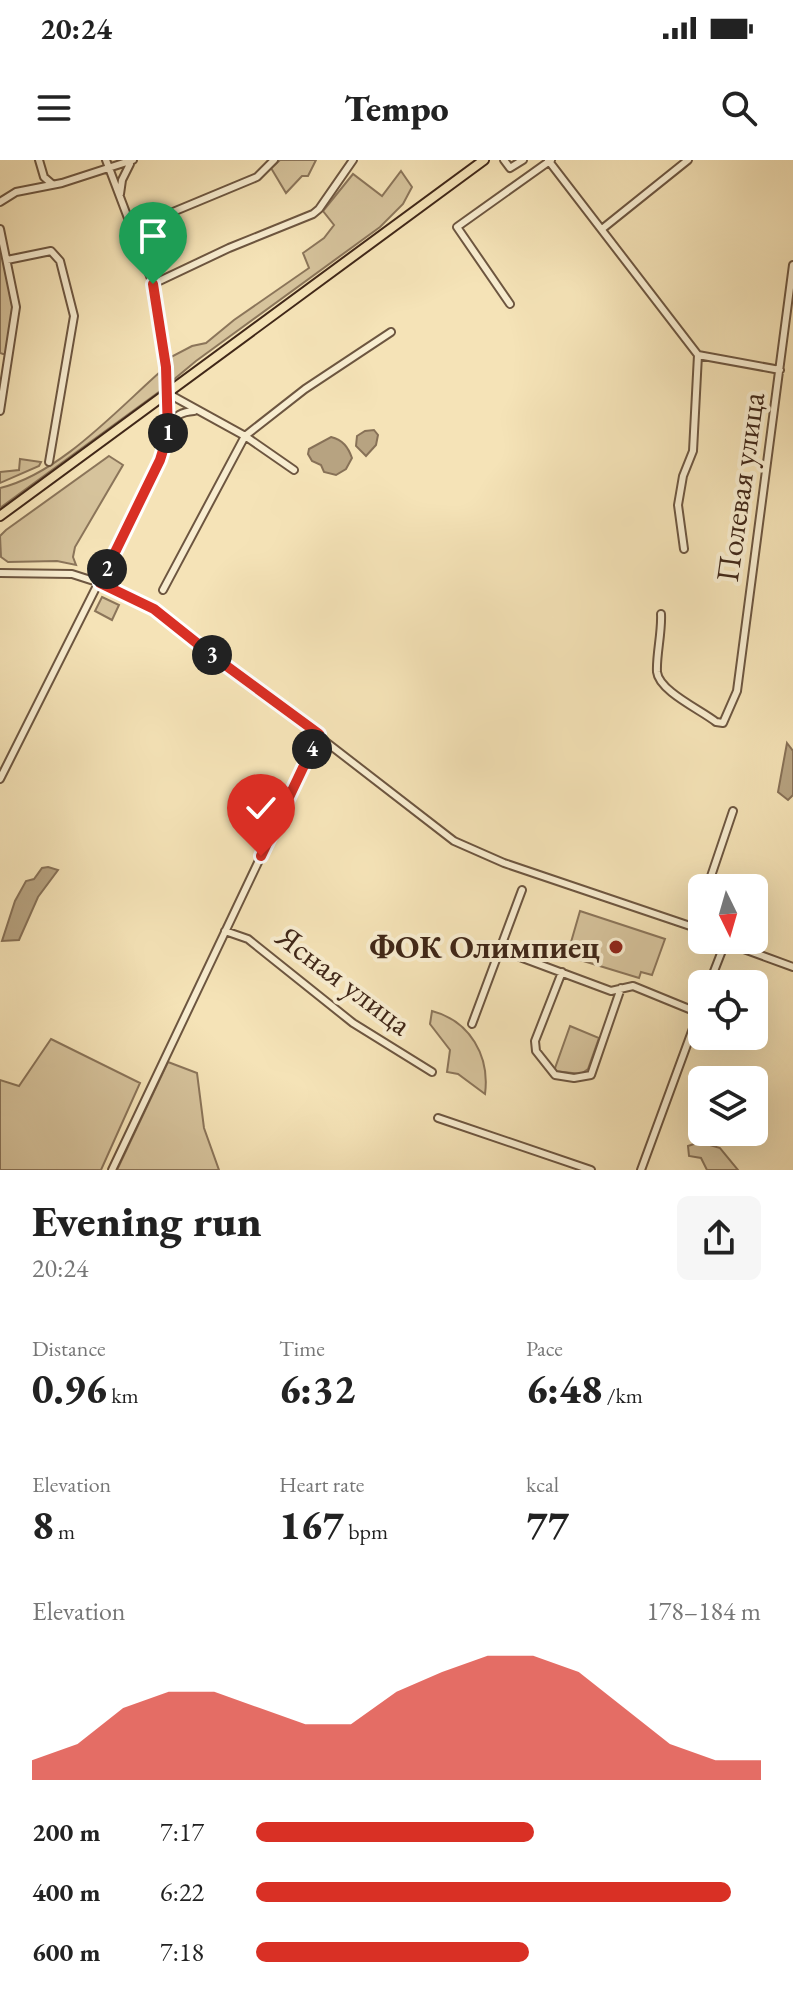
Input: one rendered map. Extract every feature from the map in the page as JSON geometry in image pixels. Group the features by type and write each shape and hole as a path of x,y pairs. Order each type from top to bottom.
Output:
{"main road":[{"path":"0,516 484,160"}],"street":[{"path":"39,160 44,177 52,184"},
{"path":"0,202 16,192 52,184 107,164 121,166 133,160"},
{"path":"120,198 122,180 133,160"},
{"path":"132,229 257,177 274,160"},
{"path":"153,284 319,209 353,160"},
{"path":"504,160 510,168 523,160"},
{"path":"602,229 688,160"},
{"path":"510,304 457,227 549,161 698,355 694,437 678,505 684,549"},
{"path":"107,164 153,284 166,367 169,426"},
{"path":"0,229 16,307 0,411"},
{"path":"7,260 51,251 60,261 74,316 49,462"},
{"name":"Полевая улица","path":"661,614 662,636 657,670 661,683 719,724 723,723 737,691 793,265"},
{"path":"163,590 245,436 305,389 391,332"},
{"path":"698,355 780,370"},
{"path":"167,393 245,436 294,470"},
{"path":"0,779 160,460 169,426 175,416 182,412 197,411"},
{"path":"0,571 58,573 100,583 154,609 454,841 565,885 688,923"},
{"path":"112,1170 319,734"},
{"path":"712,874 733,811"},
{"path":"472,1024 522,890"},
{"name":"Ясная улица","path":"225,931 248,939 353,1023 432,1072"},
{"path":"501,950 611,991 633,986 688,1008"},
{"path":"756,954 793,967"},
{"path":"562,972 535,1041 536,1051 555,1075 574,1078 591,1075 621,988"},
{"path":"641,1170 688,1043"},
{"path":"438,1118 591,1170"}],"shaded area":[{"path":"280,160 316,160 308,176 302,176 286,193 271,168"},
{"path":"401,171 412,187 403,204 380,227 172,381 169,358 192,346 206,343 309,268 303,253 324,238 334,225 323,211 353,174 382,196"},
{"path":"0,246 13,308 6,354 0,353"},
{"path":"160,372 164,373 167,386 0,508 0,488 22,481 65,455"},
{"path":"374,430 378,435 376,445 366,456 356,446 357,436"},
{"path":"331,437 344,444 352,458 346,469 336,475 324,472 321,465 312,461 308,454 309,449"},
{"path":"109,456 123,465 75,547 73,557 76,565 57,561 8,562 1,557 0,536 6,530"},
{"path":"20,459 41,462 39,466 0,483 0,472 19,470"},
{"path":"102,597 119,605 112,620 95,611"},
{"path":"787,743 793,751 793,795 788,800 778,792"},
{"path":"42,868 58,870 38,897 19,940 2,941 15,901 26,881 34,879"},
{"name":"ФОК Олимпиец","path":"580,911 665,939 652,975 641,972 639,978 567,956"},
{"path":"432,1011 457,1023 475,1042 484,1066 485,1094 458,1074 447,1072 450,1050 430,1024"},
{"path":"570,1026 599,1038 588,1069 581,1074 554,1071"},
{"path":"51,1039 140,1083 101,1170 0,1170 0,1080 19,1086"},
{"path":"168,1062 197,1073 204,1128 219,1170 117,1170"},
{"path":"688,1146 713,1146 720,1148 738,1170 707,1170 701,1158 689,1156"}],"place":[{"name":"ФОК Олимпиец","path":"616,947"}],"route":[{"path":"153,284 166,367 168,434 160,460 100,583 154,609 319,734 261,856"}]}
